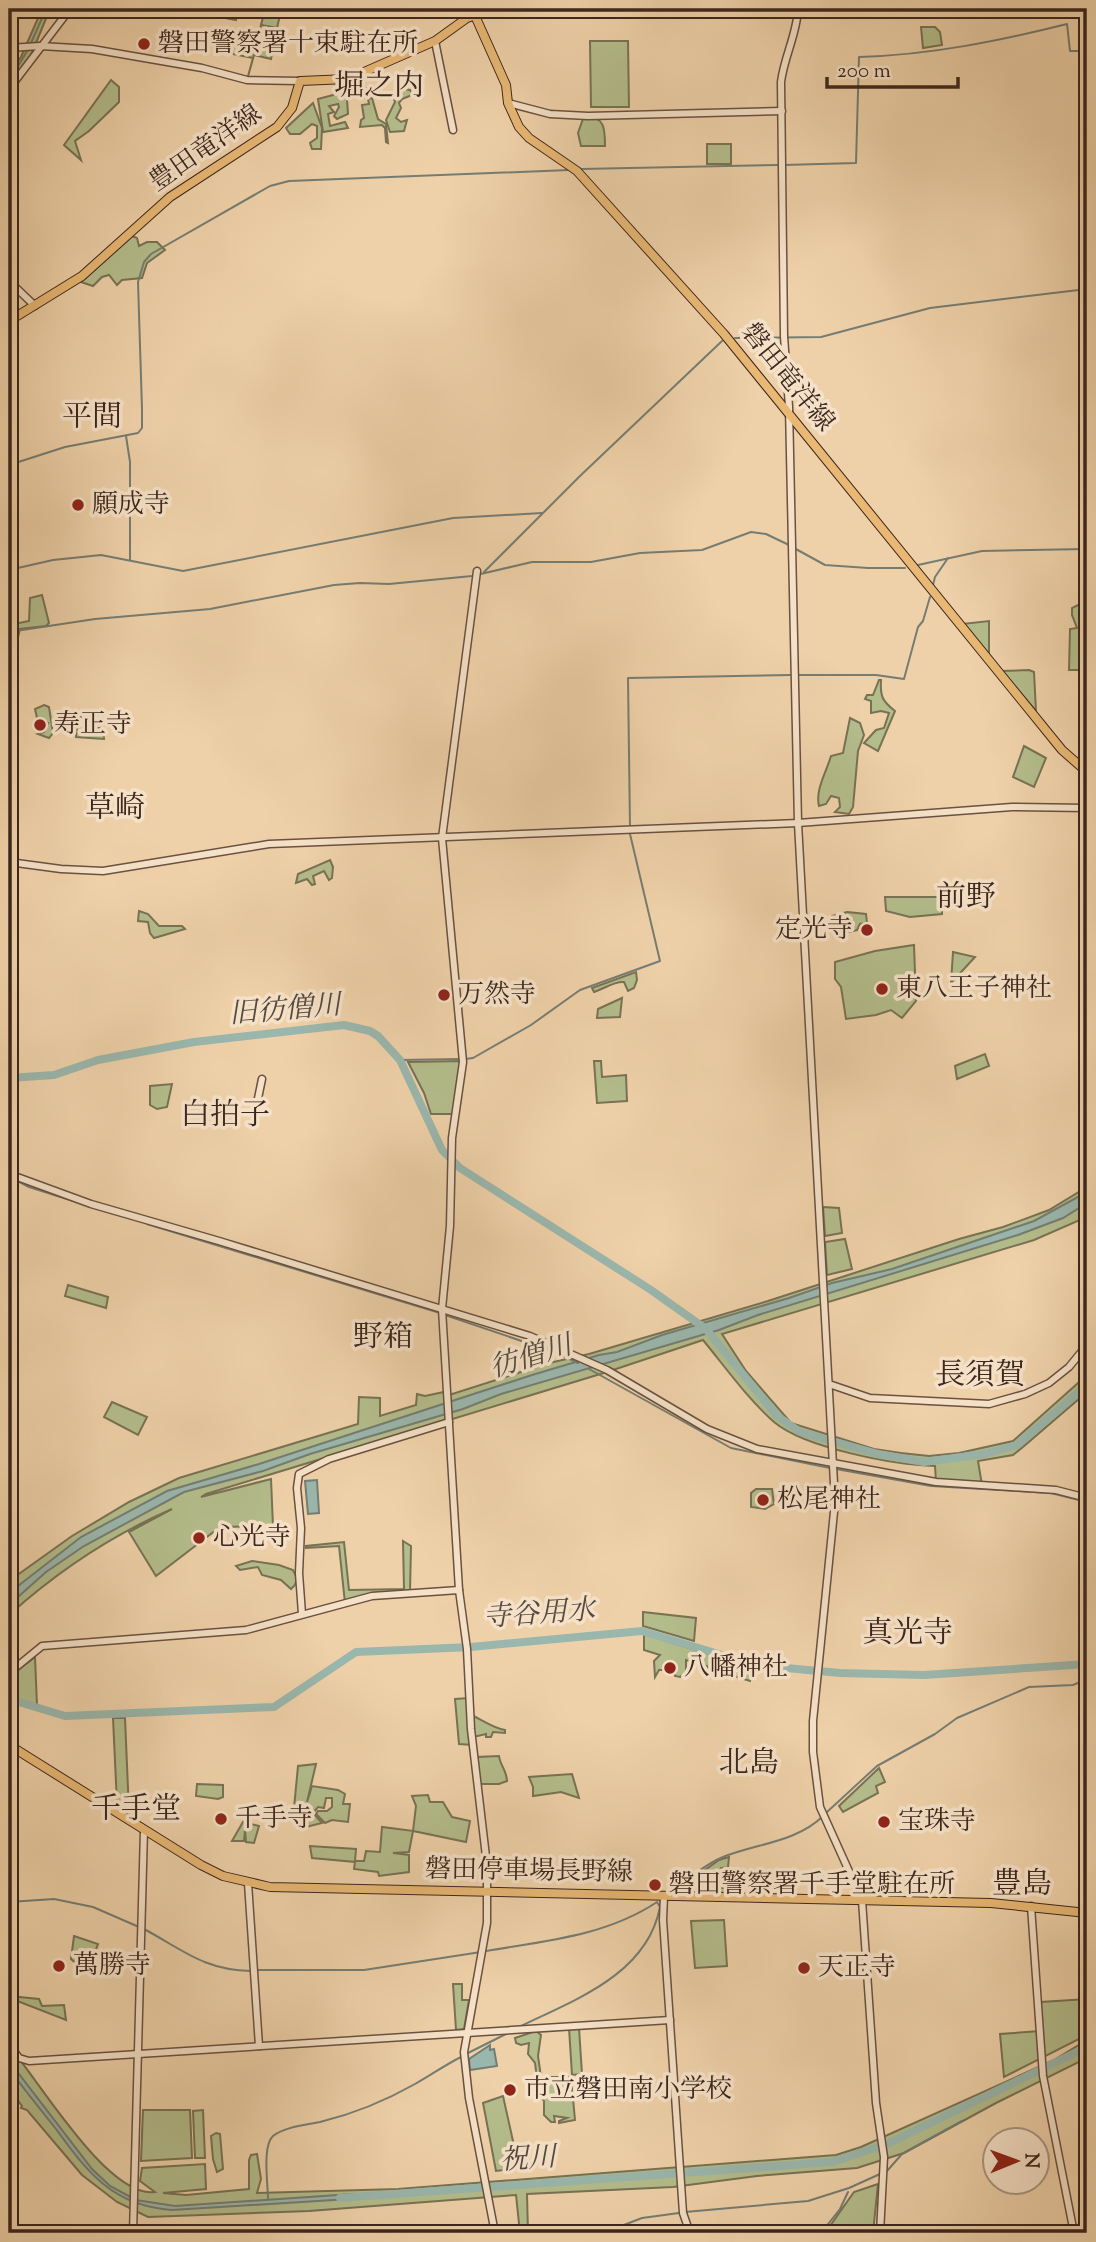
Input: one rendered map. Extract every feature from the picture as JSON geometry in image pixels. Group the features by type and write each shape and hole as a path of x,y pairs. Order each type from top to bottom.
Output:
{"main road":[{"path":"300,81 348,79 435,41 473,12 507,9"},
{"name":"磐田竜洋線","path":"473,12 506,85 508,103 519,127 529,138 577,172 724,334 1062,750 1087,772"},
{"name":"豊田竜洋線","path":"9,321 82,276 170,197 279,125 292,108 300,81"},
{"name":"磐田停車場長野線","path":"9,1745 201,1865 223,1876 248,1883 299,1889 487,1891 1031,1906 1087,1913"}],"street":[{"path":"9,89 70,9"},
{"path":"798,9 782,71 784,336 789,413 798,823 835,1519 813,1721 813,1752 823,1816 862,1900 876,2103 884,2157 880,2233"},
{"path":"435,41 453,131"},
{"path":"9,48 40,46 129,54 247,80 300,81"},
{"path":"508,103 550,114 588,116 782,111"},
{"path":"9,281 35,306"},
{"path":"477,575 442,838 463,1060 451,1150 450,1226 442,1309 459,1590 467,1649 471,1729 486,1845 487,1923 464,2052 495,2233"},
{"path":"9,862 103,871 255,845 798,823 1001,808 1087,808"},
{"path":"255,1113 262,1079"},
{"path":"9,1174 91,1204 530,1336 607,1370 696,1423 757,1449 833,1461 918,1479 966,1485 1056,1490 1087,1497"},
{"path":"829,1384 870,1398 989,1404 1025,1394 1049,1383 1069,1367 1087,1345"},
{"path":"302,1614 299,1562 301,1528 297,1488 299,1474 329,1459 449,1420"},
{"path":"9,1672 42,1646 246,1630 372,1596 459,1590"},
{"path":"133,2233 144,1830"},
{"path":"248,1883 259,2046"},
{"path":"664,1897 683,2213 690,2233"},
{"path":"1031,1906 1043,2077 1074,2233"},
{"path":"9,2044 19,2058 29,2061 670,2020"}],"green space":[{"path":"42,9 50,9 31,55 9,89 9,74 21,57"},
{"path":"238,9 236,20 187,11"},
{"path":"265,9 272,9 280,15 277,28 261,25"},
{"path":"261,25 258,40 274,43 271,59 254,55 247,80 253,58 228,53 232,41 256,45"},
{"path":"921,27 935,27 940,32 942,45 923,48"},
{"path":"590,41 628,41 629,107 591,107"},
{"path":"111,80 119,87 119,102 75,141 81,160 64,145"},
{"path":"363,87 368,89 369,95 347,99 348,114 337,119 334,116 338,104 329,106 334,112 328,114 330,126 345,122 348,128 323,132 318,99"},
{"path":"410,90 412,95 399,103 401,108 396,118 401,122 407,120 404,131 390,132 386,120 395,102 392,93"},
{"path":"372,98 378,119 386,124 388,143 382,125 360,127 364,118 362,105 369,104 368,99"},
{"path":"313,103 322,128 321,149 312,149 310,143 317,138 317,126 312,124 300,134 290,134 286,128"},
{"path":"584,116 600,121 604,129 605,146 581,146 578,133"},
{"path":"707,144 731,144 731,164 707,164"},
{"path":"132,236 137,238 139,246 147,242 157,242 165,250 147,263 142,278 122,280 117,285 109,275 102,277 93,286 81,282"},
{"path":"42,595 49,623 46,626 20,629 18,637 9,638 9,625 29,621 30,598"},
{"path":"1082,603 1087,606 1087,627 1084,629 1087,629 1087,670 1069,670 1070,629 1077,628 1072,608"},
{"path":"989,621 989,656 962,624"},
{"path":"1002,671 1034,672 1036,711"},
{"path":"879,680 883,698 895,711 878,751 864,743 876,730 884,728 889,713 871,713 871,701 865,699 867,695 873,695"},
{"path":"44,705 49,707 53,733 49,738 38,734 44,732 48,723 37,718 35,709"},
{"path":"78,717 89,717 90,728 103,728 104,739 76,737"},
{"path":"850,718 860,723 864,735 858,751 853,807 849,814 835,812 840,807 839,798 831,796 826,804 819,806 818,800 831,756 843,753"},
{"path":"1024,746 1046,758 1034,787 1013,777"},
{"path":"330,860 333,867 332,878 329,880 324,871 313,876 315,884 312,885 307,879 296,883 298,874"},
{"path":"885,897 942,897 942,914 910,917 886,911"},
{"path":"139,911 148,914 159,926 182,926 185,929 154,938 148,922 138,921"},
{"path":"847,912 866,914 867,923 860,924 857,930 834,935 832,916"},
{"path":"914,945 916,1001 902,1018 891,1010 846,1019 841,987 835,979 835,962 875,951"},
{"path":"953,952 975,957 951,983"},
{"path":"636,972 634,988 628,991 624,982 594,992 592,988"},
{"path":"622,998 620,1017 597,1018 598,1009"},
{"path":"985,1054 989,1066 957,1079 955,1066"},
{"path":"461,1061 453,1114 431,1114 408,1062"},
{"path":"594,1061 601,1061 602,1077 626,1075 627,1101 597,1103"},
{"path":"172,1084 167,1107 157,1109 150,1105 150,1086"},
{"path":"1087,1187 1087,1214 1080,1220 1034,1240 722,1334 746,1371 791,1423 874,1449 901,1453 929,1456 959,1453 1013,1441 1087,1375 1087,1392 1013,1455 978,1461 982,1485 936,1482 935,1466 851,1453 806,1440 788,1431 774,1422 755,1403 703,1340 607,1372 206,1494 201,1497 271,1479 273,1526 220,1527 156,1576 129,1532 172,1509 128,1530 86,1555 9,1615 9,1581 72,1536 129,1502 179,1478 358,1424 359,1397 380,1398 380,1416 416,1405 417,1394 425,1396 444,1392 446,1396 549,1363 589,1354 768,1301 1003,1227 1049,1210"},
{"path":"823,1207 839,1208 842,1233 825,1236"},
{"path":"845,1239 852,1269 827,1275 825,1242"},
{"path":"68,1285 108,1297 106,1308 65,1296"},
{"path":"112,1402 147,1417 138,1435 104,1417"},
{"path":"756,1489 772,1489 774,1504 765,1509 751,1507 751,1493"},
{"path":"403,1541 411,1546 410,1592 372,1596 345,1603 339,1546 306,1548 344,1542 349,1590 404,1589"},
{"path":"252,1561 293,1570 297,1578 295,1585 291,1589 281,1580 262,1575 258,1567 240,1570 236,1566"},
{"path":"643,1612 696,1618 694,1641 643,1626"},
{"path":"644,1634 754,1668 750,1681 731,1675 708,1676 707,1666 686,1660 686,1672 680,1677 675,1676 672,1666 668,1665 664,1670 659,1670 655,1677 654,1661 660,1655 644,1650"},
{"path":"35,1657 37,1705 9,1697 9,1677"},
{"path":"469,1698 470,1714 505,1730 505,1733 493,1732 491,1737 486,1737 486,1734 473,1737 473,1745 459,1744 455,1699"},
{"path":"113,1718 125,1718 129,1812 117,1804"},
{"path":"499,1756 507,1781 499,1784 479,1784 477,1757"},
{"path":"316,1764 307,1802 312,1786 338,1790 345,1794 343,1804 350,1804 348,1822 332,1820 325,1823 316,1814 332,1807 332,1798 326,1798 324,1808 318,1807 313,1813 322,1823 306,1827 305,1813 310,1813 307,1806 305,1810 294,1808 298,1766"},
{"path":"879,1768 885,1782 876,1786 878,1793 843,1812 839,1806"},
{"path":"572,1774 579,1798 561,1792 533,1796 529,1777"},
{"path":"197,1784 223,1785 223,1797 218,1799 196,1796"},
{"path":"428,1795 430,1802 443,1802 452,1817 470,1821 466,1842 413,1831 416,1806 412,1796"},
{"path":"243,1822 259,1826 254,1843 246,1842 245,1830 244,1841 232,1841"},
{"path":"382,1827 413,1831 409,1852 393,1853 409,1855 409,1872 379,1876 378,1872 354,1869 355,1862 312,1858 310,1846 356,1849 355,1861 364,1861 366,1851 380,1852"},
{"path":"729,1857 728,1867 721,1868 721,1888 729,1888 729,1893 703,1892 698,1875 719,1860"},
{"path":"724,1920 727,1966 695,1968 691,1921"},
{"path":"74,1936 98,1944 90,1965 78,1965 71,1959"},
{"path":"453,1984 462,1984 462,2000 469,2000 464,2029 456,2030"},
{"path":"9,1996 39,1999 42,2006 64,2005 66,2020 15,2000 9,2002"},
{"path":"1087,1999 1087,2035 1004,2077 1000,2034 1040,2031 1041,2042 1041,2002"},
{"path":"569,2028 579,2028 582,2074 572,2075"},
{"path":"536,2031 541,2035 538,2056 541,2077 571,2077 575,2120 559,2123 567,2118 554,2116 555,2122 551,2122 544,2115 544,2101 539,2094 535,2063 528,2054 529,2043 521,2045 516,2043 515,2038"},
{"path":"1087,2040 1087,2058 904,2153 857,2168 757,2176 673,2187 527,2194 528,2233 520,2233 516,2195 309,2211 148,2217 117,2202 82,2175 27,2110 21,2108 9,2088 9,2046 96,2158 116,2177 136,2189 155,2192 140,2181 142,2168 205,2164 206,2189 163,2193 186,2195 249,2189 249,2160 251,2155 257,2154 261,2179 257,2193 398,2189 836,2155 861,2147 1054,2060"},
{"path":"503,2096 519,2168 496,2171 483,2103"},
{"path":"143,2110 190,2110 192,2158 141,2161"},
{"path":"203,2110 205,2158 195,2158 193,2111"},
{"path":"220,2134 223,2169 217,2172 211,2136"},
{"path":"878,2184 873,2233 825,2233 854,2192"}],"water":[{"path":"1087,1192 1087,1203 1063,1218 1018,1235 758,1315 719,1330 501,1394 463,1409 310,1454 263,1471 184,1492 84,1546 46,1572 9,1605 9,1593 81,1537 167,1491 259,1464 532,1375 617,1352 662,1335 832,1283 892,1269 1034,1221"},
{"path":"317,1480 319,1513 308,1514 305,1481"},
{"path":"490,2045 490,2050 494,2049 497,2066 470,2070 469,2059"},
{"path":"9,2061 92,2169 110,2186 136,2200 175,2206 353,2194 349,2199 172,2210 133,2202 104,2185 79,2160 9,2069"}],"waterway":[{"path":"31,43 46,9"},
{"path":"784,165 856,163 859,57 964,46 1067,24 1070,51 1087,51"},
{"path":"9,81 29,48"},
{"path":"581,169 779,165"},
{"path":"9,465 65,447 138,433 142,428 138,282 144,262 151,254 270,186 289,181 569,170"},
{"path":"735,338 821,337 930,308 1087,289"},
{"path":"484,572 722,341"},
{"path":"126,436 130,462 130,560"},
{"path":"9,570 53,560 101,555 183,571 453,518 542,513"},
{"path":"9,632 95,619 210,609 334,585 389,584 472,576 532,562 591,562 640,553 702,550 751,532 766,534 789,545"},
{"path":"794,548 825,565 905,568"},
{"path":"918,565 982,551 1087,549"},
{"path":"933,585 935,577 948,558"},
{"path":"796,675 876,675 904,679 918,627 923,621 930,597"},
{"path":"630,828 628,678 791,675"},
{"path":"465,1059 473,1058 531,1025 580,990 660,961 630,834"},
{"name":"旧彷僧川","path":"9,1078 54,1075 98,1060 194,1042 344,1025 370,1031 400,1060 442,1150 460,1168 651,1290 706,1329 777,1416 800,1432 878,1454 924,1462 984,1454 1017,1445 1087,1385"},
{"path":"400,1060 459,1059"},
{"path":"12,1178 29,1187 108,1212"},
{"path":"147,1224 440,1313"},
{"name":"彷僧川","path":"445,1315 557,1353 578,1363"},
{"path":"589,1369 731,1448 830,1468"},
{"path":"836,1469 931,1486 1051,1493 1087,1502"},
{"name":"寺谷用水","path":"9,1699 65,1716 274,1707 356,1652 471,1647 642,1631 755,1665 840,1673 924,1675 1087,1664"},
{"path":"827,1812 877,1766 935,1734 957,1718 1029,1687 1073,1685 1087,1679"},
{"path":"673,1890 716,1860 801,1832 823,1816"},
{"path":"9,1902 54,1899 93,1907 139,1927"},
{"path":"486,1951 575,1936 617,1923 657,1902 660,1907 652,1931 640,1951 624,1968 584,1995 519,2027"},
{"path":"144,1929 207,1963 251,1971"},
{"path":"257,1970 364,1970 481,1952"},
{"path":"466,2054 508,2033"},
{"name":"祝川","path":"340,2198 832,2162 887,2144 1087,2047"},
{"path":"268,2199 267,2156 273,2136 289,2128 332,2119 369,2106 404,2090 461,2057"},
{"path":"887,2171 902,2154 962,2121"},
{"path":"685,2212 808,2201 849,2188 880,2174"},
{"path":"821,2233 840,2209 848,2192"},
{"path":"603,2233 642,2218 679,2213"}],"place":[{"name":"磐田警察署十束駐在所","path":"144,44"},
{"name":"願成寺","path":"78,505"},
{"name":"寿正寺","path":"40,725"},
{"name":"定光寺","path":"867,930"},
{"name":"東八王子神社","path":"882,989"},
{"name":"万然寺","path":"444,995"},
{"name":"松尾神社","path":"763,1500"},
{"name":"心光寺","path":"199,1538"},
{"name":"八幡神社","path":"670,1668"},
{"name":"千手寺","path":"221,1819"},
{"name":"宝珠寺","path":"884,1822"},
{"name":"磐田警察署千手堂駐在所","path":"655,1885"},
{"name":"萬勝寺","path":"59,1966"},
{"name":"天正寺","path":"804,1968"},
{"name":"市立磐田南小学校","path":"510,2090"}],"district":[{"name":"堀之内","path":"379,87"},
{"name":"平間","path":"92,418"},
{"name":"草崎","path":"115,809"},
{"name":"前野","path":"966,898"},
{"name":"白拍子","path":"225,1116"},
{"name":"野箱","path":"383,1338"},
{"name":"長須賀","path":"980,1376"},
{"name":"真光寺","path":"908,1634"},
{"name":"北島","path":"749,1764"},
{"name":"千手堂","path":"136,1810"},
{"name":"豊島","path":"1022,1885"}]}
